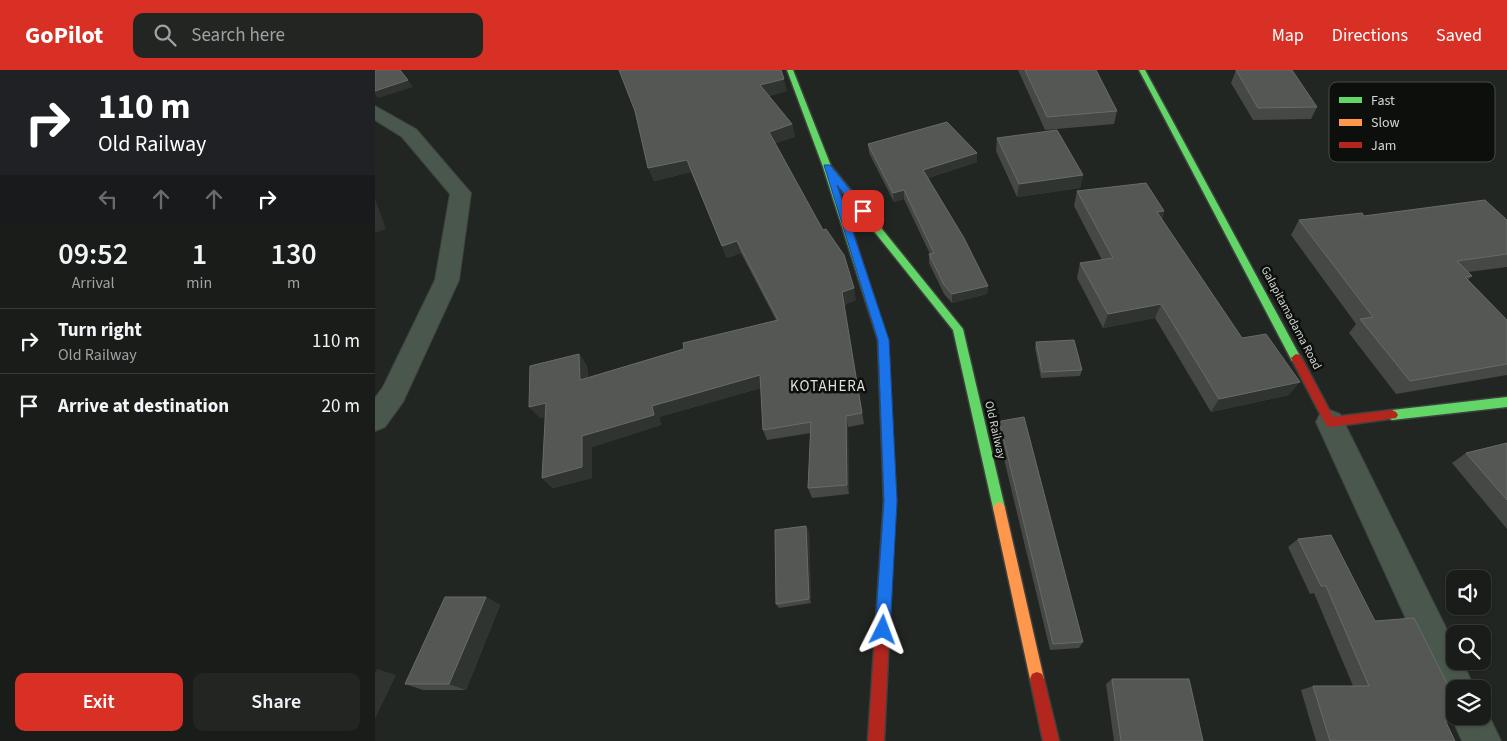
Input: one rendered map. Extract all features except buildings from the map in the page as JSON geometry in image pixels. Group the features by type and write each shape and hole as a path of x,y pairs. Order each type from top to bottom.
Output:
{"main road":[{"path":"790,70 827,167 883,340 890,501 876,741"},
{"name":"Galapitamadama Road","path":"1142,70 1330,422"},
{"name":"Old Railway","path":"827,167 958,329 1051,741"},
{"path":"1330,422 1507,402"}],"street":[{"path":"375,112 409,133 461,193 447,280 393,394 375,419"},
{"path":"1330,422 1453,680"},
{"path":"1474,725 1482,741"}],"traffic: fast":[{"path":"790,70 827,167 883,340 890,501 888,530"},
{"path":"1142,70 1296,358"},
{"path":"827,167 958,329 999,508"},
{"path":"1392,415 1507,402"}],"traffic: slow":[{"path":"999,508 1037,679"}],"traffic: jam":[{"path":"1296,358 1330,422 1392,415"},
{"path":"876,741 888,530"},
{"path":"1037,679 1051,741"}],"district":[{"name":"KOTAHERA","path":"828,386"}],"route":[{"path":"863,211 827,167 883,340 890,501 883,630"}]}
